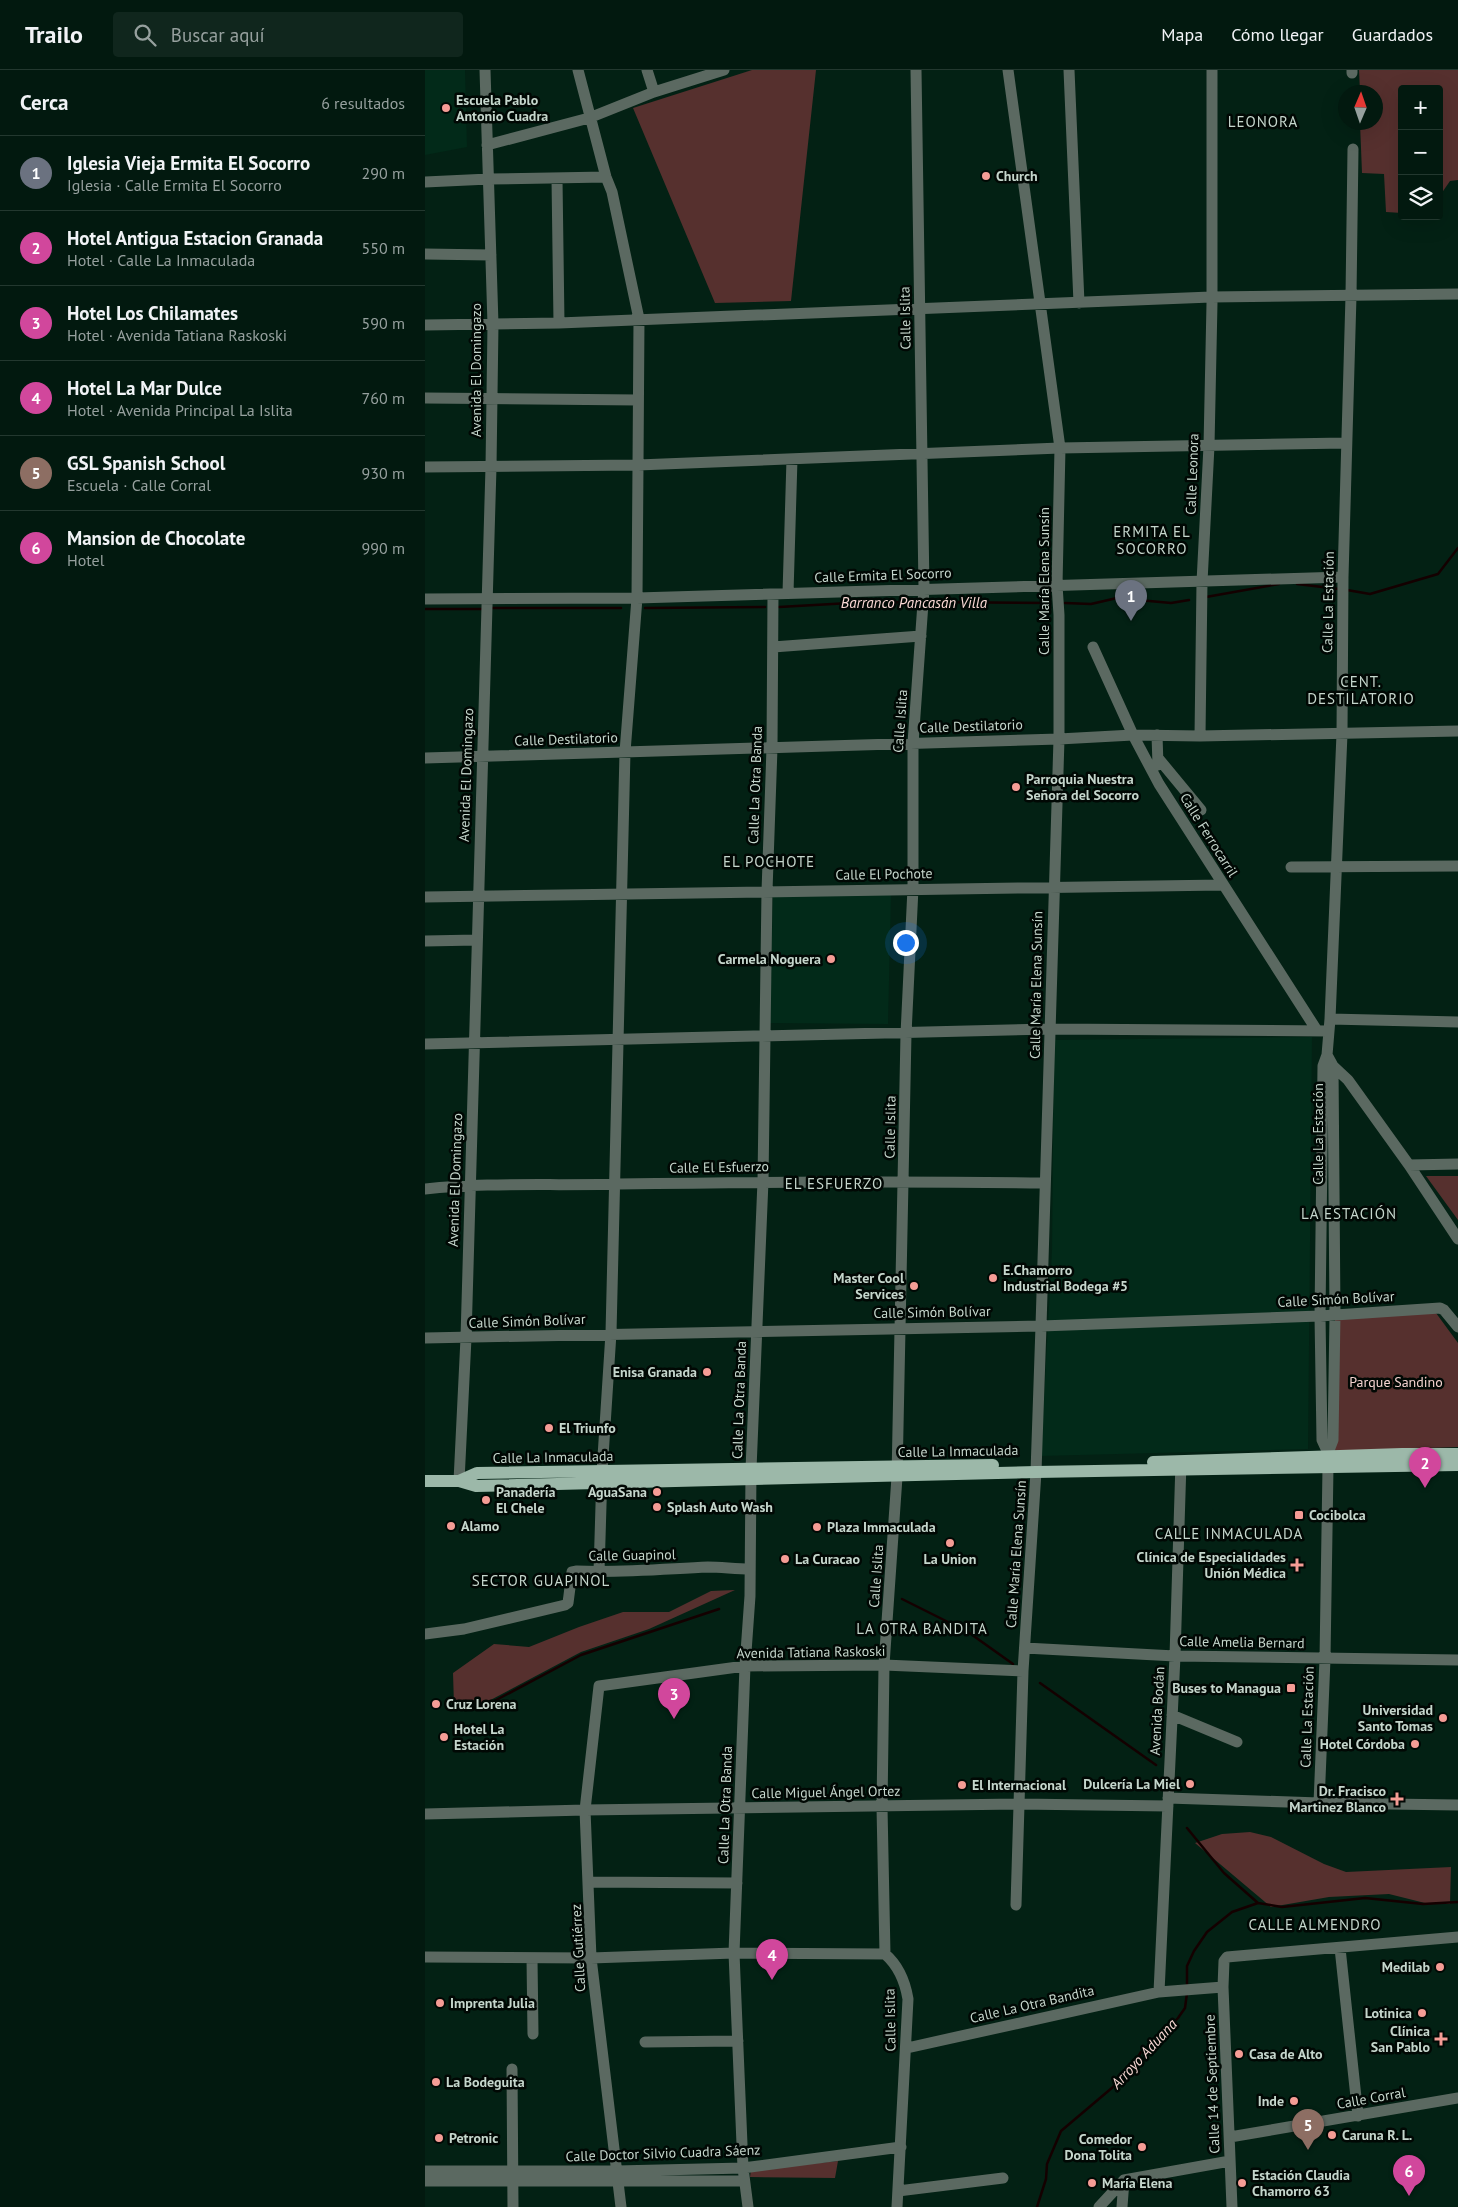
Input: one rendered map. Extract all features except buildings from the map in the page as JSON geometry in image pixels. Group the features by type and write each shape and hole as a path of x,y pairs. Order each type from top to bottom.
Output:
{"main road":[{"name":"Calle La Inmaculada","path":"1402,1459 1458,1454"},
{"name":"Calle La Inmaculada","path":"425,1481 459,1480 477,1473 602,1477 752,1475 1253,1464 1328,1458 1402,1459 1458,1465"}],"street":[{"name":"Avenida El Domingazo","path":"459,1480 466,1338 485,617 491,467 493,324 485,70"},
{"path":"577,70 589,118 612,192 639,319 637,598 625,752 611,1333 602,1477 599,1572"},
{"path":"647,70 654,92"},
{"path":"487,144 589,118 654,92 724,70"},
{"name":"Calle Islita","path":"897,2207 907,2048 908,1999 904,1981 897,1966 885,1954 882,1807 884,1665 898,1472 905,1181 906,1034 913,888 913,743 924,598 916,70"},
{"name":"Calle María Elena Sunsín","path":"1008,70 1060,448 1057,585 1059,615 1059,739 1037,1468 1023,1671 1016,1905"},
{"path":"1069,70 1079,303"},
{"name":"Calle Leonora","path":"1200,736 1203,582 1209,446 1212,70"},
{"name":"Calle La Estación","path":"1328,1458 1322,1440 1320,1316 1321,1165 1330,1025 1335,866 1342,734 1342,602 1345,443 1351,296 1353,149"},
{"path":"425,182 489,178 557,179 606,177"},
{"path":"557,179 559,323"},
{"path":"425,254 491,256"},
{"path":"425,325 559,323 1079,303 1458,294"},
{"path":"425,398 639,400"},
{"path":"425,467 638,465 1060,448 1345,443"},
{"path":"788,593 791,459"},
{"name":"Calle Ermita El Socorro","path":"425,599 486,601 788,593 924,598 1057,585 1343,578"},
{"name":"Calle La Otra Banda","path":"748,2207 743,2168 734,1953 745,1666 750,1596 752,1475 763,1181 767,891 773,748 773,594"},
{"path":"773,647 921,636"},
{"name":"Calle Ferrocarril","path":"1093,648 1133,735 1159,784 1316,1029"},
{"name":"Calle Destilatorio","path":"425,758 1059,739 1133,735 1200,736 1458,731"},
{"path":"1157,735 1159,784"},
{"path":"1158,758 1201,810"},
{"path":"1291,867 1458,866"},
{"name":"Calle El Pochote","path":"425,897 478,898 622,893 913,888 1053,889 1223,885"},
{"path":"425,941 477,940"},
{"path":"425,1044 619,1039 766,1038 1050,1029 1316,1029 1330,1025 1458,1022"},
{"path":"1328,1063 1348,1080 1458,1238"},
{"name":"Calle La Estación","path":"1319,1803 1325,1659 1328,1458 1333,1440 1335,1315 1333,1166 1328,1063"},
{"path":"1409,1165 1458,1164"},
{"path":"1321,1165 1333,1166"},
{"name":"Calle El Esfuerzo","path":"425,1189 470,1184 763,1181 1045,1182"},
{"path":"1321,1244 1334,1242"},
{"name":"Calle Simón Bolívar","path":"425,1338 757,1330 1041,1326 1320,1316 1439,1308 1444,1310 1458,1327"},
{"name":"Avenida Bodán","path":"1162,1991 1175,1656 1180,1466"},
{"name":"Calle Guapinol","path":"425,1634 464,1629 565,1606 572,1572 577,1571 599,1572 711,1567 750,1569"},
{"name":"Calle Amelia Bernard","path":"1025,1648 1175,1656 1458,1660"},
{"name":"Avenida Tatiana Raskoski","path":"599,1686 745,1666 884,1665 1023,1671"},
{"name":"Calle Gutiérrez","path":"599,1686 585,1810 591,1958 621,2207"},
{"path":"1172,1715 1237,1742"},
{"name":"Calle Miguel Ángel Ortez","path":"425,1814 1168,1802 1458,1805"},
{"path":"589,1882 737,1883"},
{"path":"1358,2116 1340,1948 1458,1937"},
{"name":"Calle 14 de Septiembre","path":"1232,2207 1223,1987 1224,1960 1227,1957 1340,1948"},
{"path":"425,1957 591,1958 734,1953 885,1954"},
{"path":"532,1958 533,2034"},
{"name":"Calle La Otra Bandita","path":"907,2048 1162,1991 1223,1987"},
{"path":"645,2042 738,2041"},
{"path":"512,2069 513,2207"},
{"name":"Calle Corral","path":"1230,2137 1458,2098"},
{"name":"Calle Doctor Silvio Cuadra Sáenz","path":"617,2176 743,2168 901,2147"},
{"path":"1099,2207 1123,2180 1230,2161"},
{"name":"Calle Doctor Silvio Cuadra Sáenz","path":"425,2171 513,2176 617,2176 745,2182"},
{"name":"Calle Doctor Silvio Cuadra Sáenz","path":"425,2181 513,2176"},
{"path":"898,2191 1003,2178"},
{"path":"1122,2207 1123,2180"}],"shaded area":[{"name":"Escuela Pablo Antonio Cuadra","path":"425,70 465,70 467,147 425,155"},
{"name":"Carmela Noguera","path":"773,894 891,895 888,1024 770,1023"},
{"path":"1312,1037 1308,1449 1041,1456 1052,1250 1054,1040"}],"green space":[{"path":"752,70 816,70 791,301 715,303 633,108"},
{"path":"1359,70 1458,70 1458,180 1450,181 1443,191 1443,85 1398,85 1398,213 1386,212 1384,174 1362,173 1360,130 1383,130 1383,85 1360,85"},
{"path":"1426,1176 1458,1176 1458,1220"},
{"name":"Parque Sandino","path":"1436,1313 1458,1343 1458,1447 1335,1451 1335,1319"},
{"path":"735,1590 649,1629 581,1652 483,1704 454,1705 453,1673 494,1644 529,1647 623,1612 669,1612 711,1591"},
{"path":"1250,1832 1271,1837 1324,1864 1346,1872 1451,1867 1450,1904 1425,1903 1389,1894 1329,1897 1271,1907 1195,1843 1222,1834"},
{"path":"838,2161 835,2178 750,2177 751,2170"}],"waterway":[{"name":"Barranco Pancasán Villa","path":"1347,590 1370,594 1438,574 1458,548"},
{"name":"Barranco Pancasán Villa","path":"1206,597 1279,584"},
{"name":"Barranco Pancasán Villa","path":"1297,584 1339,589"},
{"name":"Barranco Pancasán Villa","path":"1065,603 1091,604 1117,598 1171,603 1189,600"},
{"name":"Barranco Pancasán Villa","path":"779,607 920,602"},
{"name":"Barranco Pancasán Villa","path":"926,602 1050,603"},
{"name":"Barranco Pancasán Villa","path":"645,608 765,607"},
{"name":"Barranco Pancasán Villa","path":"491,608 621,608"},
{"name":"Barranco Pancasán Villa","path":"425,609 483,609"},
{"path":"902,1599 968,1632 1013,1664"},
{"path":"459,1709 483,1707 581,1655 719,1609"},
{"path":"1040,1683 1156,1765"},
{"path":"1187,1828 1224,1873 1258,1903"},
{"name":"Arroyo Aduana","path":"1187,1985 1187,1966 1194,1951 1207,1932 1232,1912 1258,1903 1282,1907 1365,1898 1423,1904 1458,1902"},
{"name":"Arroyo Aduana","path":"1037,2207 1046,2179 1047,2164 1061,2131 1113,2087 1131,2069 1141,2052 1159,2039 1185,2008 1187,1993"}],"place":[{"name":"Escuela Pablo Antonio Cuadra","path":"446,108"},
{"name":"Church","path":"986,176"},
{"name":"Iglesia Vieja Ermita El Socorro","path":"1131,621"},
{"name":"Parroquia Nuestra Señora del Socorro","path":"1016,787"},
{"name":"Carmela Noguera","path":"831,959"},
{"name":"E.Chamorro Industrial Bodega #5","path":"993,1278"},
{"name":"Master Cool Services","path":"914,1286"},
{"name":"Enisa Granada","path":"707,1372"},
{"name":"El Triunfo","path":"549,1428"},
{"name":"Hotel Antigua Estacion Granada","path":"1425,1488"},
{"name":"AguaSana","path":"657,1492"},
{"name":"Panadería El Chele","path":"486,1500"},
{"name":"Splash Auto Wash","path":"657,1507"},
{"name":"Cocibolca","path":"1299,1515"},
{"name":"Alamo","path":"451,1526"},
{"name":"Plaza Immaculada","path":"817,1527"},
{"name":"La Union","path":"950,1543"},
{"name":"La Curacao","path":"785,1559"},
{"name":"Clínica de Especialidades Unión Médica","path":"1297,1565"},
{"name":"Buses to Managua","path":"1291,1688"},
{"name":"Cruz Lorena","path":"436,1704"},
{"name":"Universidad Santo Tomas","path":"1443,1718"},
{"name":"Hotel Los Chilamates","path":"674,1719"},
{"name":"Hotel La Estación","path":"444,1737"},
{"name":"Hotel Córdoba","path":"1415,1744"},
{"name":"Dulcería La Miel","path":"1190,1784"},
{"name":"El Internacional","path":"962,1785"},
{"name":"Dr. Fracisco Martinez Blanco","path":"1397,1799"},
{"name":"Medilab","path":"1440,1967"},
{"name":"Hotel La Mar Dulce","path":"772,1980"},
{"name":"Imprenta Julia","path":"440,2003"},
{"name":"Lotinica","path":"1422,2013"},
{"name":"Clínica San Pablo","path":"1441,2039"},
{"name":"Casa de Alto","path":"1239,2054"},
{"name":"La Bodeguita","path":"436,2082"},
{"name":"Inde","path":"1294,2101"},
{"name":"Caruna R. L.","path":"1332,2135"},
{"name":"Petronic","path":"439,2138"},
{"name":"Comedor Dona Tolita","path":"1142,2147"},
{"name":"GSL Spanish School","path":"1308,2150"},
{"name":"María Elena","path":"1092,2183"},
{"name":"Estación Claudia Chamorro 63","path":"1242,2183"},
{"name":"Mansion de Chocolate","path":"1409,2196"}],"district":[{"name":"LEONORA","path":"1263,122"},
{"name":"ERMITA EL SOCORRO","path":"1152,540"},
{"name":"CENT. DESTILATORIO","path":"1361,690"},
{"name":"EL POCHOTE","path":"769,862"},
{"name":"EL ESFUERZO","path":"834,1184"},
{"name":"LA ESTACIÓN","path":"1349,1214"},
{"name":"CALLE INMACULADA","path":"1229,1534"},
{"name":"SECTOR GUAPINOL","path":"541,1581"},
{"name":"LA OTRA BANDITA","path":"922,1629"},
{"name":"CALLE ALMENDRO","path":"1315,1925"}]}
